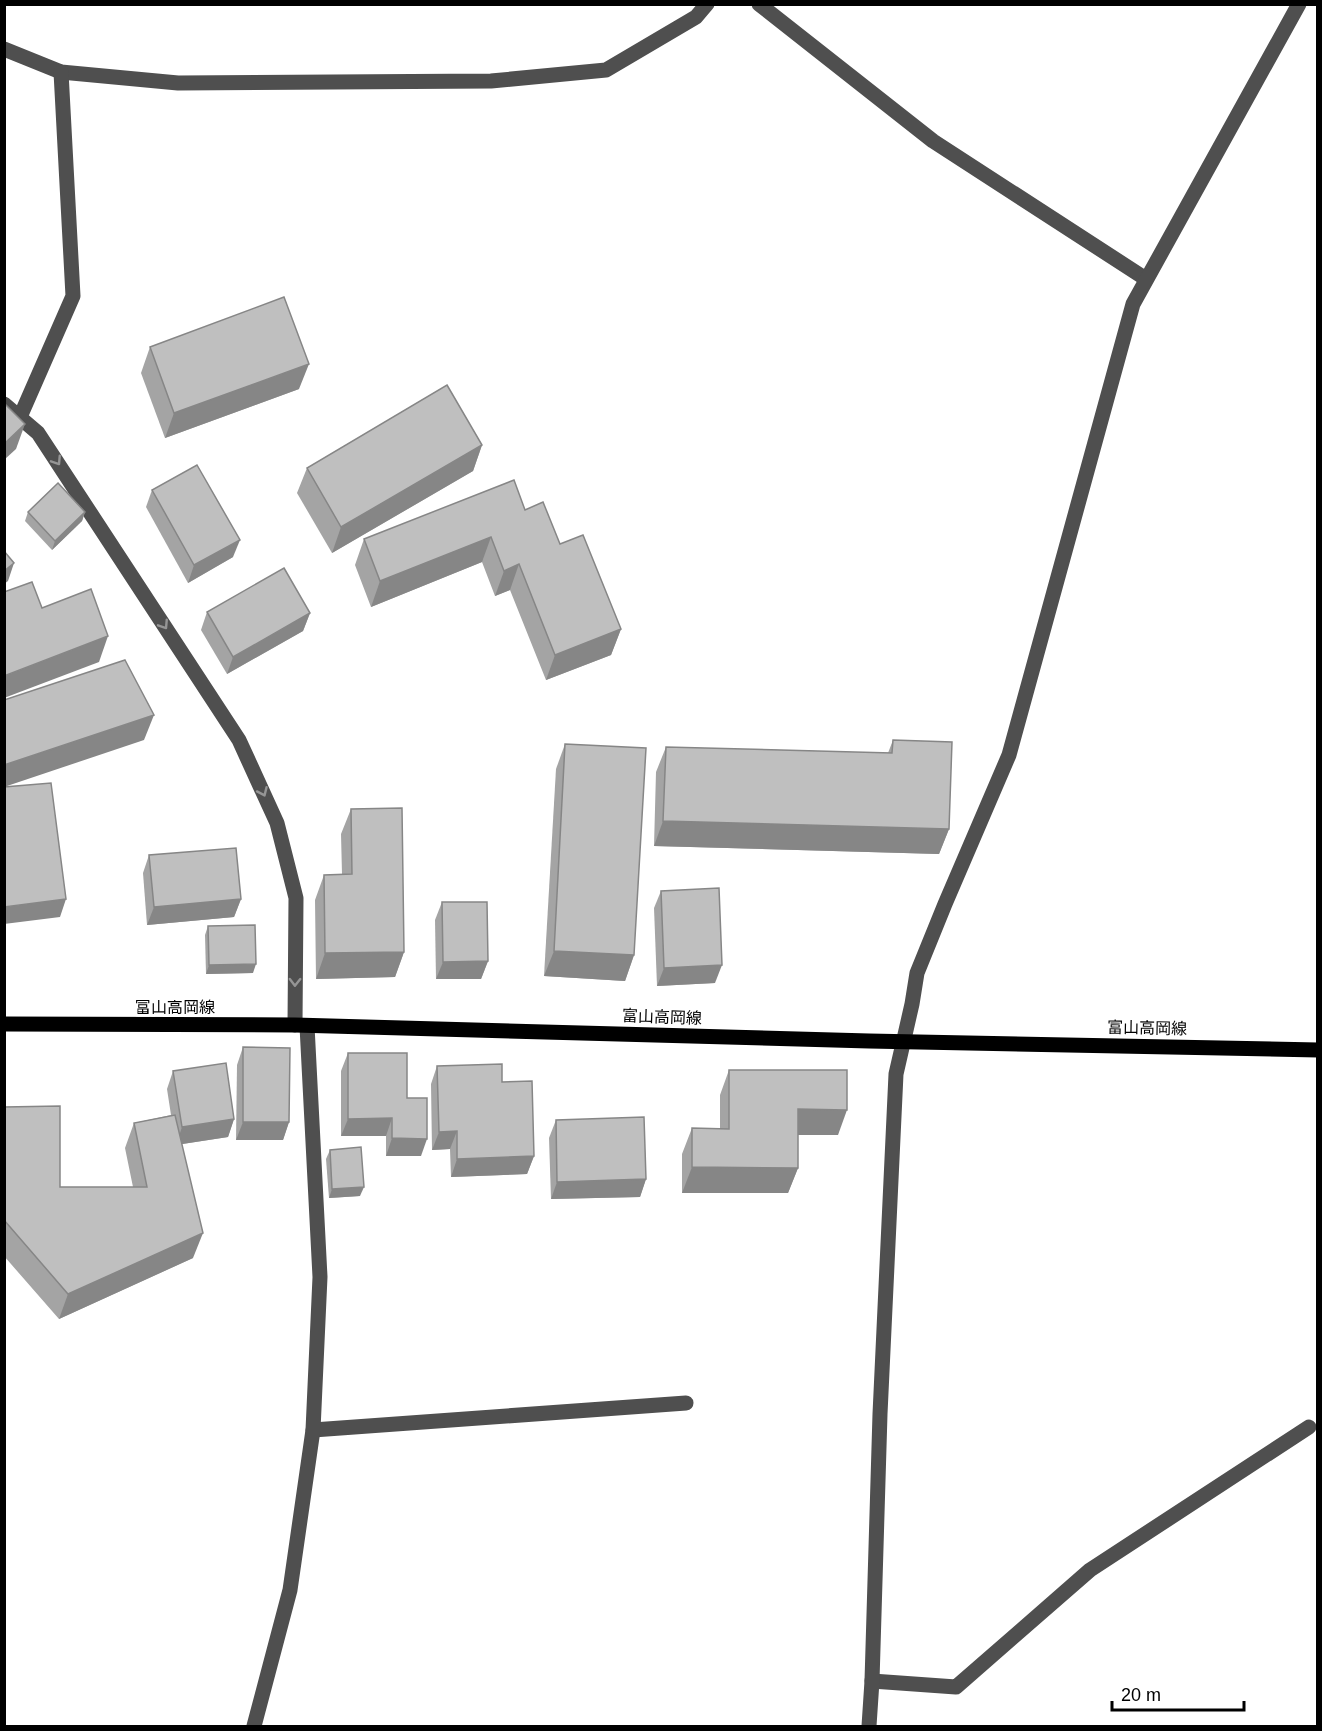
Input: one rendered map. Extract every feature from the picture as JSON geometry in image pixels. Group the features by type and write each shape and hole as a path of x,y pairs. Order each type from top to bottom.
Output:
{"main road":[{"name":"富山高岡線","path":"4,1024 301,1025 869,1041 1317,1050"}],"street":[{"path":"4,48 61,72 178,83 491,81 606,70 696,17 707,4"},
{"path":"759,4 933,141 1146,279"},
{"path":"869,1726 880,1414 897,1074 917,974 1009,755 1133,304 1299,4"},
{"path":"20,417 73,296 61,72"},
{"path":"4,404 38,433 239,740 277,823 296,898 301,1025 320,1277 313,1430 290,1590 254,1726"},
{"path":"313,1430 686,1403"},
{"path":"872,1681 956,1687 1090,1570 1309,1427"}],"building":[{"path":"284,297 309,364 174,413 150,347"},
{"path":"447,385 482,445 341,527 307,468"},
{"path":"4,403 25,424 4,444"},
{"path":"197,465 240,540 194,565 152,490"},
{"path":"514,480 525,510 543,502 560,544 583,535 621,629 555,655 519,564 504,571 491,537 380,581 364,539"},
{"path":"58,483 85,512 55,541 28,512"},
{"path":"4,551 14,563 4,571"},
{"path":"284,568 310,613 233,657 207,612"},
{"path":"32,582 42,608 91,589 108,636 4,676 4,592"},
{"path":"125,660 154,715 4,765 4,700"},
{"path":"893,740 952,742 949,829 663,821 666,747 892,753"},
{"path":"565,744 646,748 634,955 554,951"},
{"path":"51,783 66,899 4,907 4,787"},
{"path":"402,808 404,952 325,953 324,875 352,874 351,809"},
{"path":"236,848 241,899 154,907 149,855"},
{"path":"719,888 722,965 664,968 661,891"},
{"path":"442,902 487,902 488,961 443,962"},
{"path":"255,925 256,964 209,965 208,926"},
{"path":"243,1047 290,1048 289,1122 243,1122"},
{"path":"348,1053 407,1053 407,1098 427,1098 427,1139 392,1138 392,1118 348,1119"},
{"path":"226,1063 234,1119 182,1127 173,1071"},
{"path":"502,1064 502,1082 532,1081 534,1156 457,1159 457,1131 439,1132 437,1066"},
{"path":"729,1070 847,1070 847,1110 798,1109 798,1168 692,1167 692,1128 729,1129"},
{"path":"60,1106 60,1187 147,1187 134,1123 175,1115 203,1233 68,1294 4,1220 4,1107"},
{"path":"644,1117 646,1179 557,1182 556,1120"},
{"path":"361,1147 364,1187 332,1189 330,1150"}]}
